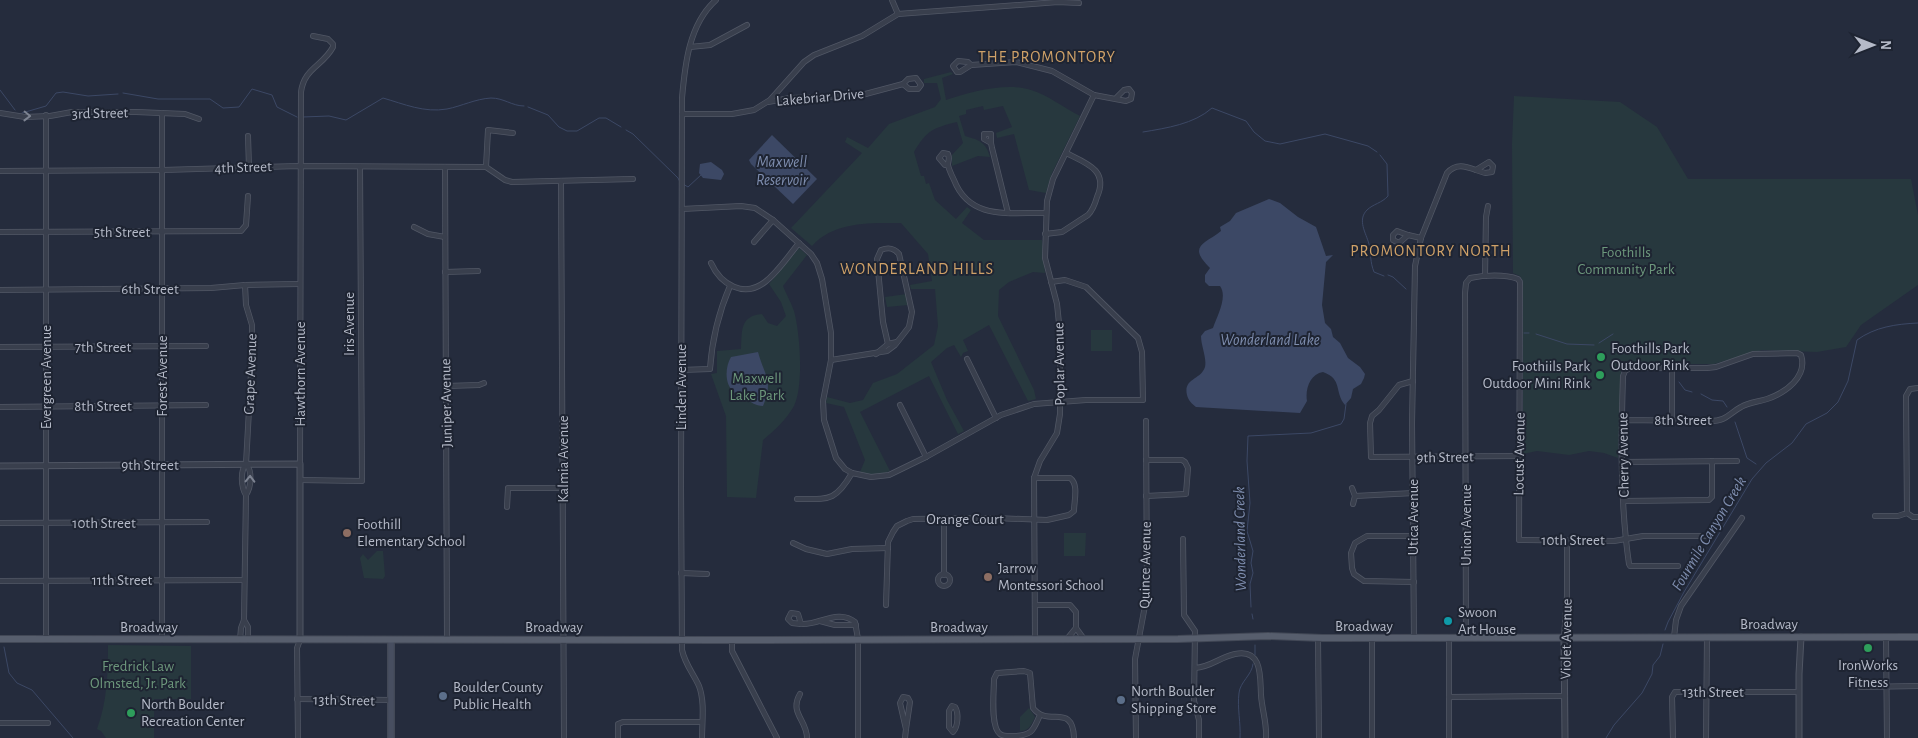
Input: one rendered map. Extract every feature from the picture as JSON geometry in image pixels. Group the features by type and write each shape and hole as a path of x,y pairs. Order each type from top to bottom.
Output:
{"main road":[{"name":"Broadway","path":"0,639 858,640 1140,639 1268,636 1318,638 1918,637"},
{"path":"391,640 391,738"}],"street":[{"name":"Linden Avenue","path":"702,738 701,696 684,658 683,639 682,114 684,78 690,47 704,14 716,0"},
{"path":"892,0 898,14"},
{"path":"682,114 744,113 754,110 766,103 804,62 814,55 862,36 898,14 1058,2 1079,3"},
{"path":"690,47 710,45 747,25"},
{"name":"Hawthorn Avenue","path":"298,738 297,648 300,640 299,166 302,86 308,73 333,47 333,44 328,39 313,36"},
{"path":"971,65 1016,62 1044,68 1094,95 1109,99 1116,98"},
{"name":"Lakebriar Drive","path":"766,103 790,98 858,96 903,84"},
{"name":"Poplar Avenue","path":"1035,639 1034,478 1040,461 1060,426 1060,333 1057,304 1046,258 1046,213 1049,190 1094,95"},
{"name":"3rd Street","path":"0,113 25,117 87,111 162,113 188,114 199,119"},
{"name":"Forest Avenue","path":"162,113 162,640"},
{"name":"Evergreen Avenue","path":"46,115 46,639"},
{"path":"513,133 488,130 486,167 505,180 512,182 633,179"},
{"path":"248,136 249,167"},
{"path":"991,143 1008,213"},
{"path":"1045,234 1062,232 1088,215 1100,190 1101,181 1096,170 1066,153"},
{"path":"948,165 960,193 970,204 984,210 1008,213 1046,213"},
{"name":"4th Street","path":"0,171 163,170 299,166 486,167"},
{"path":"1408,235 1421,238 1447,172 1450,169 1461,166 1476,170"},
{"name":"Iris Avenue","path":"300,480 362,480 360,167"},
{"name":"Juniper Avenue","path":"445,167 447,640"},
{"name":"Kalmia Avenue","path":"561,181 564,738"},
{"name":"5th Street","path":"0,232 162,232 244,229 246,225 248,196"},
{"path":"682,209 748,206 763,213 811,254 820,271 831,333 831,360 823,401 824,420 836,458 845,469 870,478 884,476 926,457 996,418 1034,404 1086,400 1143,400 1142,352 1138,338 1086,287 1065,280 1051,282"},
{"path":"1486,276 1486,217 1488,206"},
{"path":"754,242 772,220"},
{"path":"414,227 428,234 445,236"},
{"name":"Utica Avenue","path":"1414,638 1414,276 1416,252 1421,238"},
{"path":"711,264 719,277 730,286 750,288 766,281 799,243"},
{"path":"831,360 887,352 909,327 912,320 912,312 900,254 895,249 890,248 881,250 877,259 883,322 888,344"},
{"path":"445,272 478,271"},
{"name":"Locust Avenue","path":"1486,276 1518,279 1520,282 1519,540"},
{"name":"Union Avenue","path":"1466,637 1465,293 1468,280 1486,276"},
{"name":"6th Street","path":"0,290 162,289 300,284"},
{"name":"Grape Avenue","path":"240,640 244,620 246,495 250,489 250,469 246,464 252,325 246,305 245,285"},
{"path":"681,370 710,369 715,327 730,286"},
{"path":"876,354 888,344 897,342"},
{"name":"7th Street","path":"0,347 206,346"},
{"name":"8th Street","path":"1622,420 1724,419 1741,406 1778,395 1796,379 1802,370 1803,362 1801,355 1797,354 1764,353 1753,354 1716,367 1672,368"},
{"path":"967,359 996,418"},
{"name":"Cherry Avenue","path":"1672,368 1630,368 1625,371 1622,462 1626,538 1630,566 1678,566"},
{"path":"1672,368 1672,421"},
{"name":"9th Street","path":"1413,381 1399,385 1380,410 1372,416 1370,423 1371,457 1519,456"},
{"path":"446,386 479,385 484,383"},
{"path":"1905,514 1906,396 1910,389 1918,388"},
{"name":"8th Street","path":"0,407 206,405"},
{"path":"900,405 926,457"},
{"name":"Quince Avenue","path":"1136,738 1135,665 1147,595 1146,421"},
{"path":"1146,460 1182,460 1188,468 1186,494 1146,496"},
{"path":"1624,501 1708,500 1712,497 1712,461"},
{"path":"1622,462 1737,461"},
{"name":"9th Street","path":"0,466 300,464"},
{"path":"797,499 832,497 843,489 852,473"},
{"name":"Orange Court","path":"888,548 889,538 897,526 913,519 1034,520 1057,518 1069,515 1074,511 1075,484 1070,478 1034,478"},
{"path":"507,507 508,488 563,488"},
{"path":"1352,488 1355,496 1353,504"},
{"path":"1355,496 1414,493"},
{"path":"1875,516 1905,514 1913,518 1918,517"},
{"path":"944,518 944,574"},
{"path":"1674,637 1676,620 1681,606 1742,518"},
{"name":"10th Street","path":"0,523 207,522"},
{"path":"1414,536 1367,536 1355,544 1351,553 1354,574 1364,581 1414,582"},
{"name":"10th Street","path":"1519,540 1614,541 1643,536 1706,536"},
{"path":"1183,539 1184,615 1193,627 1195,638 1195,708 1199,720 1199,738"},
{"name":"Violet Avenue","path":"1565,738 1564,638 1567,596 1567,541"},
{"path":"793,543 806,549 827,554 852,549 888,548 888,598 886,605"},
{"path":"682,573 708,574"},
{"name":"11th Street","path":"0,581 244,580"},
{"path":"1034,605 1070,605 1076,612 1076,628 1084,639"},
{"path":"801,624 809,624 826,618 848,618 856,625 858,640 858,738"},
{"name":"Grape Avenue","path":"244,620 248,627 248,640"},
{"path":"1067,639 1076,628"},
{"path":"1449,637 1449,738"},
{"path":"1706,637 1706,738"},
{"path":"1799,738 1798,692 1801,637"},
{"path":"1886,637 1887,738"},
{"path":"1318,638 1319,738"},
{"path":"1372,638 1372,738"},
{"path":"732,640 732,651 777,738"},
{"path":"1195,668 1208,666 1237,654 1247,655 1254,660 1260,671 1266,738"},
{"path":"1040,715 1029,734 1006,736 999,733 994,726 994,676 1000,671 1024,671 1030,674 1031,704 1036,712 1040,715 1063,717 1069,720 1074,727 1074,738"},
{"path":"1860,687 1918,686"},
{"name":"13th Street","path":"1673,738 1673,694 1676,692 1798,692"},
{"path":"800,694 796,701 796,710 808,738"},
{"path":"1449,697 1565,696"},
{"path":"905,738 910,702 908,698 904,697 900,703 906,729"},
{"name":"13th Street","path":"297,699 391,700"},
{"path":"952,706 955,707 957,712 956,728 953,735 948,727 949,711 952,706"},
{"path":"618,738 618,724 623,722 702,722"},
{"path":"0,723 48,723"}],"green space":[{"path":"951,72 953,74 942,78 946,100 988,89 1021,88 1044,95 1080,116 1052,173 1046,193 1029,190 1014,134 997,138 996,133 1012,127 1003,106 984,110 983,106 966,110 966,114 959,116 965,136 981,142 990,157 978,156 952,166 952,155 963,143 957,122 931,131 914,152 921,176 924,176 926,184 929,183 935,200 956,219 967,207 971,210 962,223 984,240 1042,240 1045,273 1033,272 1009,282 999,290 998,316 1034,390 1036,399 1028,401 989,325 963,340 968,351 963,353 961,357 954,345 947,348 931,362 947,400 964,431 958,434 929,376 860,412 890,471 879,474 864,473 860,472 865,460 844,407 826,403 827,397 850,403 863,400 873,383 897,374 934,345 938,326 935,289 911,289 910,285 932,281 928,254 901,223 865,224 842,228 821,238 812,246 791,228 862,153 845,142 847,137 868,148 889,124 935,107 941,99 937,83 924,83 924,79"},
{"name":"Foothills Community Park","path":"1514,96 1620,102 1657,127 1688,179 1911,179 1918,215 1918,285 1861,325 1846,347 1817,352 1762,350 1714,364 1628,364 1621,370 1618,458 1604,453 1589,451 1569,455 1537,451 1523,454 1523,282 1520,276 1513,273 1512,144"},
{"name":"Maxwell Lake Park","path":"799,248 807,255 783,286 794,311 798,332 800,373 797,397 794,406 787,416 763,440 756,498 727,497 726,416 711,374 717,373 717,351 741,349 744,325 746,321 755,315 762,314 768,323 777,326 786,316 781,302 769,284"},
{"path":"907,294 908,305 887,307 885,297"},
{"path":"1091,330 1112,330 1112,351 1091,351"},
{"path":"1064,533 1086,533 1085,556 1064,556"},
{"path":"377,551 383,551 385,576 383,579 364,578 360,558 363,554 368,560"},
{"name":"Fredrick Law Olmsted, Jr. Park","path":"108,645 191,646 191,699 154,699 154,738 106,738 97,729 103,709 106,688"},
{"path":"1029,708 1035,717 1028,729 1020,731 1020,717"}],"water":[{"name":"Maxwell Reservoir","path":"772,135 817,179 793,204 749,160"},
{"path":"711,162 722,170 724,174 721,180 703,178 699,173 700,164"},
{"name":"Wonderland Lake","path":"1269,199 1280,203 1298,217 1316,227 1326,256 1333,255 1326,262 1322,305 1325,323 1331,329 1333,337 1340,343 1348,358 1360,367 1365,374 1364,378 1361,384 1353,389 1351,398 1345,405 1333,378 1323,372 1318,373 1309,383 1307,401 1300,413 1196,407 1188,399 1186,389 1190,382 1205,367 1201,336 1205,331 1213,328 1223,296 1220,286 1209,286 1205,282 1205,275 1210,268 1200,255 1200,247 1221,231 1220,227 1230,221 1236,213"},
{"path":"758,352 768,384 763,406 756,405 735,393 731,390 727,381 731,357"}],"waterway":[{"path":"123,93 158,99 210,99 223,108 239,107 252,89 272,95 277,107 297,117"},
{"path":"0,90 15,110"},
{"path":"22,113 46,106 56,93 63,92 88,96 118,94"},
{"path":"303,117 329,116 346,120 383,98 430,110 447,109 491,98 524,106"},
{"path":"528,107 548,115 559,127 567,131 577,131 599,118 606,118 621,127"},
{"path":"1143,132 1189,122 1212,108 1246,121 1254,132 1265,141 1280,144 1325,134 1368,146 1377,152"},
{"path":"626,130 633,134 680,182"},
{"path":"1380,155 1387,164 1388,196 1367,210 1362,222 1369,244 1374,272 1384,276"},
{"path":"683,184 688,187 701,175"},
{"path":"1388,275 1406,289"},
{"name":"Fourmile Canyon Creek","path":"1665,630 1684,592 1752,479 1766,463 1792,443 1806,424 1827,413 1838,402 1848,381 1857,340 1871,332 1886,327 1918,323"},
{"path":"1524,333 1529,333"},
{"path":"1536,334 1567,344 1594,345"},
{"path":"1599,343 1613,334"},
{"path":"1679,382 1685,390 1692,392"},
{"path":"1701,394 1712,400 1723,401 1727,407"},
{"name":"Wonderland Creek","path":"1251,607 1250,584 1253,573 1251,563 1253,551 1247,531 1250,503 1247,461 1248,436 1311,433 1341,424 1344,419 1346,404"},
{"path":"1735,422 1747,458 1756,464"},
{"name":"Wonderland Creek","path":"1252,614 1253,619"},
{"name":"Fourmile Canyon Creek","path":"1606,738 1614,725 1642,693 1652,674 1653,665 1660,656 1663,644"},
{"name":"Wonderland Creek","path":"1255,645 1255,655"},
{"path":"4,647 9,673 17,683 32,690 73,738"},
{"name":"Wonderland Creek","path":"1240,738 1239,693 1241,685 1251,672 1253,664"}],"place":[{"name":"Foothills Park Outdoor Rink","path":"1601,357"},
{"name":"Foothiils Park Outdoor Mini Rink","path":"1600,375"},
{"name":"Foothill Elementary School","path":"347,533"},
{"name":"Jarrow Montessori School","path":"988,577"},
{"name":"Swoon Art House","path":"1448,621"},
{"name":"IronWorks Fitness","path":"1868,648"},
{"name":"Boulder County Public Health","path":"443,696"},
{"name":"North Boulder Shipping Store","path":"1121,700"},
{"name":"North Boulder Recreation Center","path":"131,713"}],"district":[{"name":"THE PROMONTORY","path":"1047,56"},
{"name":"PROMONTORY NORTH","path":"1431,250"},
{"name":"WONDERLAND HILLS","path":"917,268"}]}
